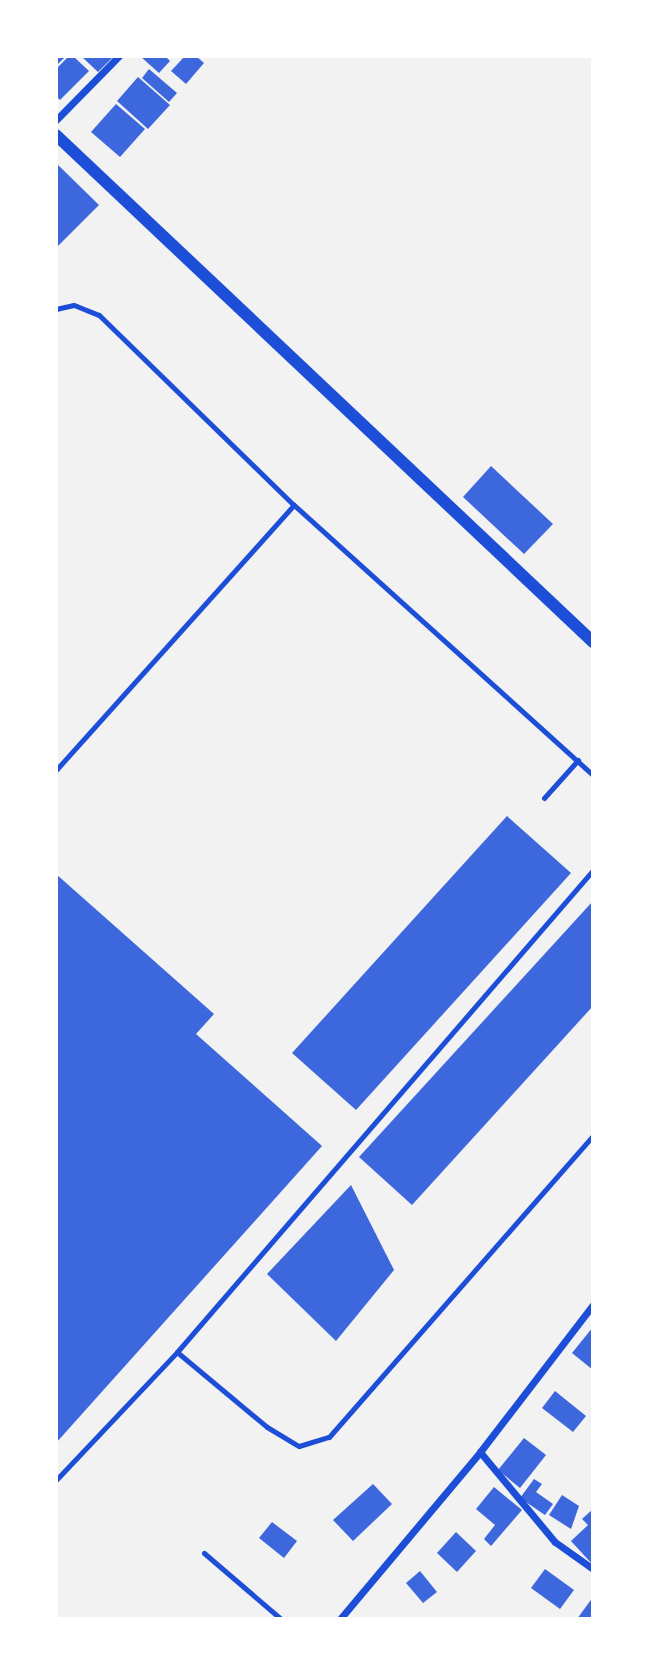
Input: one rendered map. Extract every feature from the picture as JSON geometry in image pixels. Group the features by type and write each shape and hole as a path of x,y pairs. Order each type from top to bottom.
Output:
{"street":[{"path":"56,120 119,56"},
{"path":"56,135 593,642"},
{"path":"340,1619 480,1451 593,1305"},
{"path":"480,1451 555,1542 593,1569"}],"lane":[{"path":"56,309 74,305 99,315 294,505 593,775"},
{"path":"56,770 294,505"},
{"path":"544,798 578,760"},
{"path":"56,1480 177,1352 593,870"},
{"path":"177,1352 267,1427 299,1446 329,1437 593,1135"},
{"path":"204,1553 281,1619"}],"building":[{"path":"56,56 66,56 56,66"},
{"path":"69,56 73,56 89,71 60,100 56,96 56,69"},
{"path":"81,56 114,56 98,72"},
{"path":"140,56 165,56 170,61 159,73"},
{"path":"185,56 196,56 204,63 186,84 171,71"},
{"path":"149,69 177,93 169,102 142,78"},
{"path":"138,77 170,105 148,129 117,101"},
{"path":"116,104 145,129 120,157 91,132"},
{"path":"56,163 99,205 56,248"},
{"path":"491,466 553,524 524,554 463,497"},
{"path":"507,816 571,873 356,1110 292,1053"},
{"path":"56,874 214,1014 196,1034 322,1146 56,1443"},
{"path":"593,901 593,1006 412,1205 359,1157"},
{"path":"351,1185 394,1270 336,1341 267,1274"},
{"path":"593,1327 593,1370 572,1353"},
{"path":"555,1391 586,1416 573,1432 542,1408"},
{"path":"524,1438 546,1455 520,1488 498,1470"},
{"path":"534,1479 542,1484 536,1492 553,1504 545,1515 520,1498"},
{"path":"373,1484 392,1504 353,1541 333,1520"},
{"path":"494,1487 522,1510 491,1546 484,1539 495,1525 476,1509"},
{"path":"562,1495 579,1506 571,1529 549,1515"},
{"path":"593,1509 593,1565 571,1541 588,1525 582,1519"},
{"path":"272,1522 297,1541 284,1558 259,1538"},
{"path":"456,1532 476,1551 457,1572 437,1553"},
{"path":"545,1569 574,1590 560,1609 531,1588"},
{"path":"420,1571 437,1592 423,1603 406,1583"},
{"path":"593,1597 593,1619 577,1619"}]}
